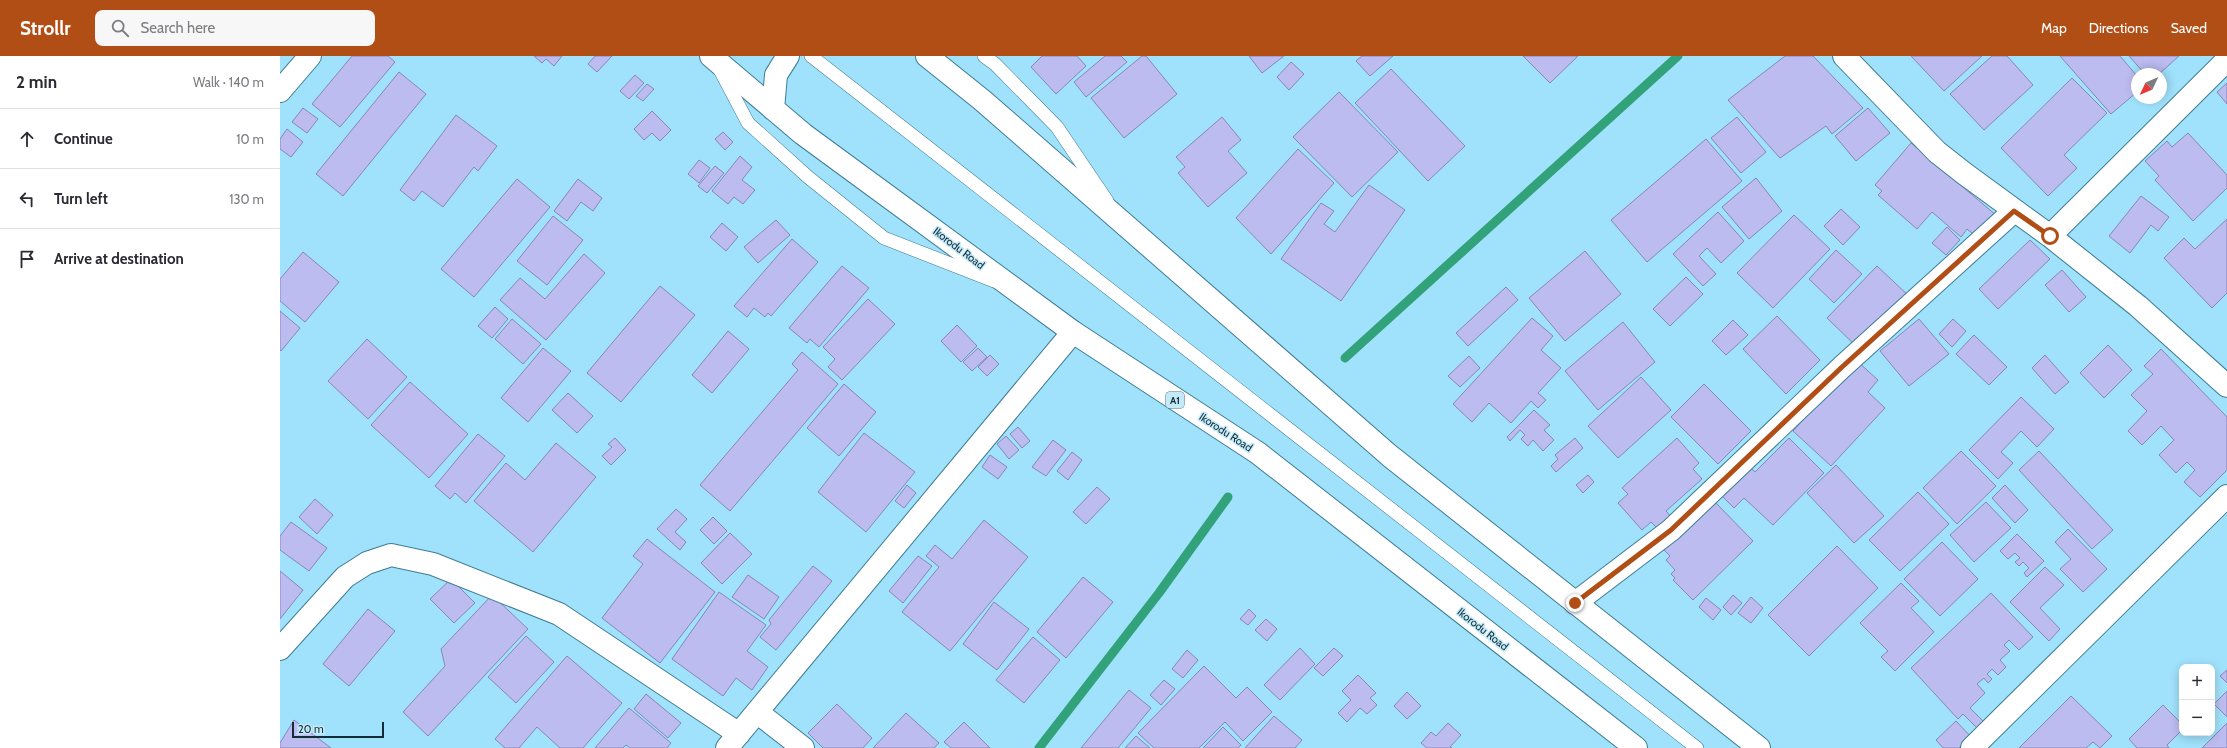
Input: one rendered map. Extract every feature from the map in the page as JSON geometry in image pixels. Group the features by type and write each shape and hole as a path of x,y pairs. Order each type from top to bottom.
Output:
{"main road":[{"path":"280,91 310,56"},
{"path":"773,109 776,75 788,56"},
{"path":"927,56 982,100 1390,456 1759,748"},
{"path":"1844,56 1937,152 2014,211 2050,236 2138,306 2227,386"},
{"name":"Ikorodu Road","path":"712,57 803,134 1073,332 1258,454 1636,748"},
{"path":"2050,236 2227,60"},
{"path":"1575,603 1671,530 1842,367 2014,211"},
{"path":"280,649 345,577 367,563 391,555 432,564 559,614 733,741 1073,332"},
{"path":"1972,748 2227,496"},
{"path":"757,712 803,748"}],"lane":[{"path":"811,56 1697,748"},
{"path":"984,56 995,64 1057,127 1123,224"},
{"path":"712,57 748,123 808,177 884,238 1013,288"}],"building":[{"path":"352,56 388,56 395,62 340,127 312,104"},
{"path":"534,56 562,56 554,66 546,59 542,63"},
{"path":"595,56 612,56 597,72 588,64"},
{"path":"1042,56 1077,56 1086,66 1056,94 1031,67"},
{"path":"1105,56 1121,56 1127,62 1086,97 1074,82"},
{"path":"1142,56 1146,56 1177,94 1124,138 1091,98"},
{"path":"1249,56 1284,56 1262,73"},
{"path":"1362,56 1393,56 1370,76 1356,61"},
{"path":"1523,56 1578,56 1550,83"},
{"path":"1785,56 1813,56 1863,108 1832,134 1826,126 1780,158 1728,100"},
{"path":"1911,56 1982,56 1944,91"},
{"path":"1992,56 2007,56 2033,85 1984,130 1950,94"},
{"path":"2060,56 2120,56 2131,69 2131,97 2111,114"},
{"path":"2129,56 2179,56 2166,68 2140,68"},
{"path":"1291,62 1304,74 1289,90 1277,77"},
{"path":"1391,69 1465,146 1428,181 1355,103"},
{"path":"399,72 426,94 343,196 316,174"},
{"path":"635,75 644,83 629,99 620,91"},
{"path":"2072,78 2107,113 2064,155 2077,168 2048,196 2001,148"},
{"path":"2227,83 2227,104 2217,92"},
{"path":"647,84 654,89 643,101 636,96"},
{"path":"1339,92 1398,152 1352,197 1293,137"},
{"path":"303,108 318,119 307,133 292,122"},
{"path":"1868,108 1890,133 1856,161 1835,136"},
{"path":"652,111 671,130 660,141 652,133 644,140 634,129"},
{"path":"456,115 497,146 478,171 474,167 443,207 422,191 414,201 400,190"},
{"path":"1222,117 1241,140 1228,151 1247,173 1208,207 1178,173 1185,167 1176,157"},
{"path":"1737,117 1766,152 1741,173 1711,138"},
{"path":"287,129 303,142 291,157 280,149 280,139"},
{"path":"723,132 733,142 725,150 715,139"},
{"path":"2188,133 2227,175 2227,188 2193,221 2155,180 2159,176 2145,161 2167,141 2172,147"},
{"path":"1706,139 1742,181 1647,262 1611,220"},
{"path":"1911,143 1997,216 1978,238 1967,229 1961,237 1932,212 1917,229 1878,195 1882,191 1875,185"},
{"path":"1298,149 1334,183 1271,254 1236,218"},
{"path":"740,156 752,167 742,180 755,190 743,204 734,197 728,204 712,191"},
{"path":"699,160 710,168 699,183 688,174"},
{"path":"715,166 724,173 707,193 698,186"},
{"path":"1756,178 1782,211 1749,239 1722,207"},
{"path":"517,179 550,207 474,297 441,269"},
{"path":"578,179 602,198 593,211 581,202 567,221 554,211"},
{"path":"1369,185 1405,210 1341,301 1281,259 1321,203 1334,211 1324,224 1335,232"},
{"path":"2141,196 2169,217 2158,231 2151,225 2130,253 2109,236"},
{"path":"1841,209 1860,227 1843,245 1824,226"},
{"path":"1718,212 1744,241 1721,263 1707,248 1699,256 1716,274 1703,286 1673,254"},
{"path":"1794,215 1830,249 1773,308 1737,273"},
{"path":"553,216 583,240 547,285 517,261"},
{"path":"2227,219 2227,293 2212,308 2164,258 2184,238 2195,249"},
{"path":"776,220 790,235 758,263 744,247"},
{"path":"722,223 738,237 726,251 710,237"},
{"path":"1947,227 1960,240 1946,255 1932,243"},
{"path":"792,239 818,262 771,316 768,313 765,317 754,308 747,317 734,306"},
{"path":"2030,240 2050,259 1998,309 1979,289"},
{"path":"1836,250 1862,274 1834,303 1809,279"},
{"path":"1585,251 1621,294 1565,341 1529,298"},
{"path":"303,252 339,282 305,322 280,301 280,279"},
{"path":"584,254 605,273 546,340 500,300 520,278 545,299"},
{"path":"842,266 869,288 819,347 810,339 807,343 789,328"},
{"path":"1877,266 1910,297 1859,349 1827,318"},
{"path":"2062,270 2086,297 2069,312 2045,285"},
{"path":"1686,277 1703,294 1670,326 1653,309"},
{"path":"660,286 695,315 621,402 587,373"},
{"path":"1506,287 1518,300 1468,346 1456,333"},
{"path":"868,299 895,324 842,380 828,367 835,359 823,347"},
{"path":"495,307 508,319 492,338 478,326"},
{"path":"280,311 300,328 281,351 280,350"},
{"path":"1777,316 1820,360 1786,394 1743,349"},
{"path":"1532,318 1553,336 1541,350 1561,368 1538,393 1546,400 1538,408 1531,401 1511,423 1489,403 1472,422 1453,404"},
{"path":"512,319 541,344 523,364 495,339"},
{"path":"1919,319 1949,354 1909,386 1880,351"},
{"path":"1953,319 1966,331 1952,347 1939,334"},
{"path":"1733,320 1748,335 1726,355 1712,341"},
{"path":"1623,322 1655,362 1598,410 1565,371"},
{"path":"957,325 977,346 961,362 941,341"},
{"path":"728,331 749,349 712,393 692,375"},
{"path":"1974,335 2007,367 1989,385 1956,354"},
{"path":"367,339 407,377 368,419 328,381"},
{"path":"2108,345 2132,370 2104,398 2080,373"},
{"path":"543,348 571,371 528,422 501,398"},
{"path":"978,348 987,357 972,371 963,362"},
{"path":"2161,349 2227,417 2227,470 2200,497 2184,482 2195,470 2187,462 2176,473 2159,455 2174,440 2161,426 2142,445 2128,431 2147,411 2131,395 2153,374 2144,366"},
{"path":"802,352 838,384 730,511 700,485 798,370 792,364"},
{"path":"990,355 999,364 987,376 978,367"},
{"path":"2045,355 2069,382 2055,394 2032,368"},
{"path":"1469,356 1480,368 1460,387 1448,376"},
{"path":"1857,361 1878,380 1868,392 1885,408 1831,466 1793,431"},
{"path":"1641,377 1671,410 1618,458 1588,426"},
{"path":"410,382 468,434 429,478 371,425"},
{"path":"844,384 876,412 839,456 807,428"},
{"path":"1704,384 1751,431 1718,464 1671,417"},
{"path":"568,393 593,416 577,433 552,410"},
{"path":"2021,397 2054,429 2037,447 2021,431 2001,452 2013,463 1998,479 1969,450"},
{"path":"1534,410 1550,425 1544,430 1554,440 1543,451 1533,440 1528,446 1521,439 1525,435 1520,430 1510,441 1507,437"},
{"path":"1018,427 1030,441 1022,448 1010,434"},
{"path":"864,433 915,472 866,532 818,492"},
{"path":"478,434 505,456 466,503 455,493 450,499 435,486"},
{"path":"1006,436 1019,450 1009,459 997,444"},
{"path":"615,438 626,450 611,465 602,456 612,447 608,444"},
{"path":"1575,438 1583,448 1556,472 1551,466 1558,459 1555,455"},
{"path":"1677,438 1699,463 1693,469 1702,479 1666,511 1673,519 1660,531 1651,522 1642,530 1618,503 1628,494 1622,488"},
{"path":"1789,438 1824,473 1773,525 1744,498 1734,508 1721,495 1749,466 1755,472"},
{"path":"1053,440 1066,450 1046,476 1032,467"},
{"path":"556,443 596,477 533,552 474,501 506,463 525,480"},
{"path":"1961,451 1996,486 1957,524 1923,488"},
{"path":"2039,451 2113,530 2092,549 2019,470"},
{"path":"1072,452 1082,460 1068,480 1057,471"},
{"path":"990,455 1007,467 998,479 982,467"},
{"path":"1836,465 1884,516 1854,543 1807,493"},
{"path":"1588,475 1594,482 1583,493 1576,485"},
{"path":"907,485 916,493 904,508 895,501"},
{"path":"2005,485 2028,510 2015,523 1992,498"},
{"path":"1097,487 1110,499 1086,524 1073,512"},
{"path":"1918,492 1949,524 1900,571 1869,540"},
{"path":"315,499 333,515 317,534 299,517"},
{"path":"1713,500 1753,541 1693,600 1673,580 1675,578 1671,574 1675,570 1666,560 1670,556 1663,549"},
{"path":"1986,502 2011,528 1974,562 1950,535"},
{"path":"676,509 687,519 675,532 686,542 680,550 657,529"},
{"path":"713,517 727,531 714,544 700,530"},
{"path":"984,520 1028,557 950,651 902,612 939,567 926,556 935,545 952,559"},
{"path":"291,522 327,548 309,571 280,550 280,536"},
{"path":"2068,529 2107,569 2083,592 2060,569 2071,559 2055,542"},
{"path":"730,533 752,554 722,584 701,563"},
{"path":"2017,534 2044,561 2027,577 2024,573 2029,568 2023,562 2019,566 2015,562 2020,558 2015,553 2008,559 2000,551"},
{"path":"647,539 715,592 660,663 602,618 643,564 633,556"},
{"path":"1942,542 1978,579 1940,616 1904,579"},
{"path":"1837,546 1878,588 1809,656 1768,615"},
{"path":"918,556 932,566 903,603 889,591"},
{"path":"813,566 832,581 776,650 760,637 771,624 769,620"},
{"path":"2045,567 2064,585 2040,608 2060,629 2049,641 2010,602"},
{"path":"280,571 303,590 280,619"},
{"path":"748,575 779,597 764,619 732,597"},
{"path":"1083,577 1113,602 1066,658 1037,632"},
{"path":"451,579 475,603 454,623 430,599"},
{"path":"1901,583 1919,601 1911,608 1934,632 1895,671 1881,657 1888,651 1860,623"},
{"path":"719,592 766,625 747,651 768,667 752,690 736,678 723,696 672,659"},
{"path":"1991,593 2033,637 2019,650 2009,640 2004,645 2010,651 2000,660 2006,667 1998,675 1992,669 1987,674 1992,679 1988,683 1984,678 1977,684 1985,693 1970,708 1983,721 1977,728 1963,714 1958,719 1911,668"},
{"path":"492,595 528,629 428,736 403,712 445,666 441,649"},
{"path":"1733,595 1742,603 1731,615 1723,607"},
{"path":"1751,597 1763,608 1751,623 1738,613"},
{"path":"1706,598 1721,610 1713,620 1699,607"},
{"path":"994,602 1029,629 997,670 963,644"},
{"path":"368,609 395,631 349,686 323,664"},
{"path":"1249,609 1256,616 1248,625 1240,619"},
{"path":"1266,619 1277,629 1267,641 1255,630"},
{"path":"526,636 554,662 516,703 488,677"},
{"path":"1033,637 1060,660 1024,703 996,680"},
{"path":"1300,648 1315,664 1280,700 1264,685"},
{"path":"1334,648 1343,656 1323,676 1314,668"},
{"path":"1187,650 1198,660 1183,678 1172,669"},
{"path":"567,656 622,703 583,748 560,748 537,727 519,748 505,748 495,739"},
{"path":"1204,666 1236,698 1247,687 1272,712 1243,741 1225,722 1199,748 1154,748 1138,733"},
{"path":"2227,670 2227,683 2220,676"},
{"path":"1358,675 1376,693 1370,698 1377,705 1367,714 1360,708 1347,722 1338,713 1351,700 1342,691"},
{"path":"1164,680 1175,689 1161,705 1150,695"},
{"path":"1129,690 1151,708 1118,748 1081,748"},
{"path":"2227,691 2227,717 2215,705 2215,703"},
{"path":"1407,692 1421,706 1407,719 1394,706"},
{"path":"646,694 681,723 668,738 634,709"},
{"path":"2071,696 2112,736 2100,748 2093,742 2086,748 2019,748"},
{"path":"837,704 872,738 863,748 823,748 808,733"},
{"path":"2163,705 2179,721 2179,733 2167,745 2169,748 2137,748 2129,739"},
{"path":"629,708 671,743 667,748 630,748 626,745 623,748 595,748"},
{"path":"906,713 939,743 934,748 873,748"},
{"path":"1274,716 1302,740 1295,748 1245,748"},
{"path":"294,720 331,748 280,748 280,743"},
{"path":"1956,721 1971,737 1959,748 1943,748 1936,740"},
{"path":"964,722 990,748 951,748 944,742"},
{"path":"1448,723 1461,735 1450,747 1452,748 1427,748 1421,743 1431,732 1436,736"},
{"path":"2227,723 2227,748 2202,748 2215,736"},
{"path":"1223,727 1241,745 1238,748 1203,748"},
{"path":"1136,736 1150,748 1125,748"}],"waterway":[{"path":"1345,358 1678,56"},
{"path":"1039,748 1159,593 1228,497"}],"route":[{"path":"1575,603 1671,530 1842,367 2014,211 2050,236"}]}
